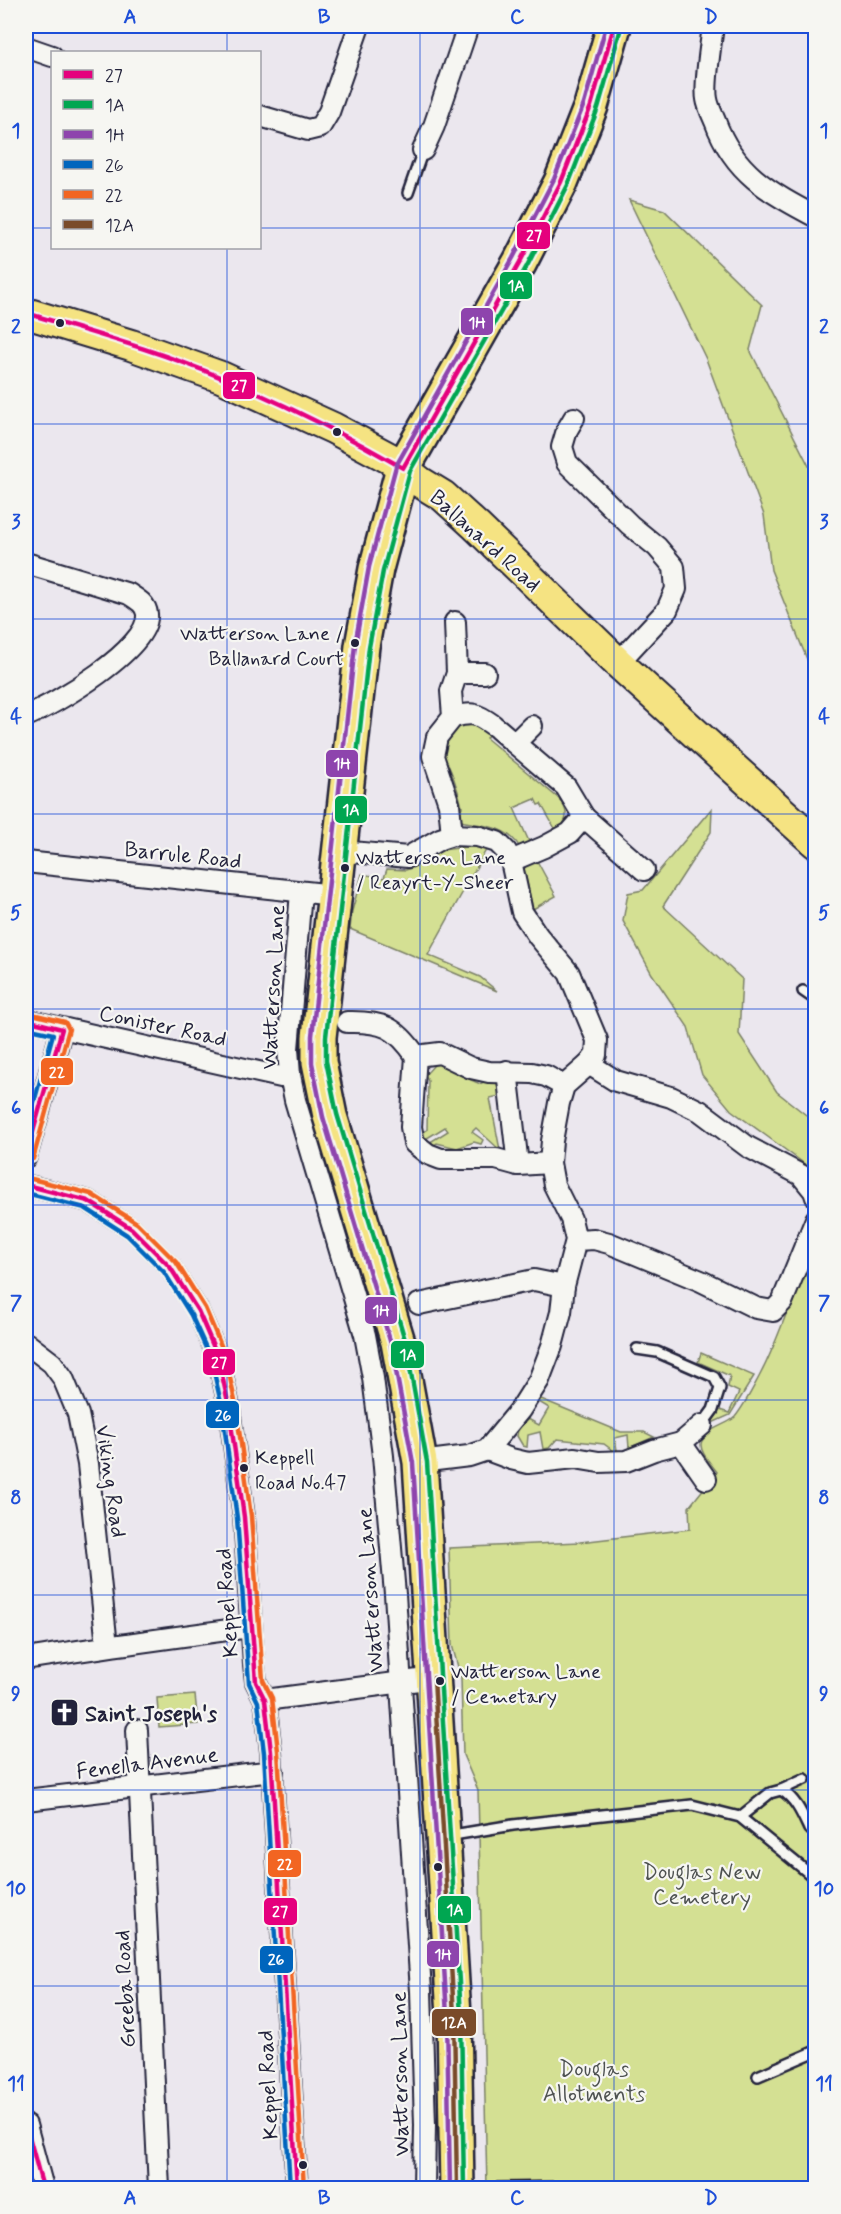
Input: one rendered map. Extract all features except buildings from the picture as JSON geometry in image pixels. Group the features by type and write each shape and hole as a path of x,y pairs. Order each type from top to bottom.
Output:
{"highway":[{"path":"457,2188 454,2015 420,1462 398,1342 330,1116 320,1062 320,1037 362,646 376,569 403,468 520,262 561,182 591,106 614,26"}],"main road":[{"name":"Ballanard Road","path":"26,313 131,345 221,377 333,428 403,468 443,496 618,663 816,843"}],"street":[{"path":"261,116 308,130 320,127 329,112 359,26"},
{"path":"423,150 443,129 468,26"},
{"path":"713,26 706,98 718,130 733,156 756,182 816,217"},
{"path":"26,47 51,56"},
{"path":"574,418 567,430 562,447 567,463 630,525 657,547 674,567 676,589 667,610 618,663"},
{"path":"26,562 129,594 142,602 147,614 145,627 137,640 114,662 75,690 26,716"},
{"path":"453,717 451,691 457,674 455,622"},
{"path":"457,674 485,673"},
{"path":"452,836 449,804 434,756 437,737 453,717 469,713 482,717 566,787 584,817 644,870"},
{"path":"515,743 532,726"},
{"path":"511,861 570,833 584,817"},
{"path":"340,851 408,856 440,839 464,834 497,842 506,851 511,861 522,912 538,936 569,973 597,1040 596,1055 564,1086 559,1103 550,1163 554,1185 571,1219 576,1240 564,1286 561,1312 552,1346 539,1380 520,1410 487,1450 469,1456 420,1462"},
{"name":"Barrule Road","path":"26,862 334,895"},
{"name":"Watterson Lane","path":"301,892 288,1049 290,1075 298,1110 365,1335 374,1378 383,1456 394,1583 421,1991 425,2125 424,2188"},
{"name":"Conister Road","path":"26,1020 281,1077 290,1075"},
{"path":"357,1026 385,1025 405,1040 416,1056 411,1127 414,1143 428,1154 441,1159 496,1159 518,1165 550,1163"},
{"path":"26,1156 62,1029"},
{"path":"416,1056 440,1053 471,1068 489,1072 539,1074 564,1086"},
{"path":"589,1064 616,1081 671,1097 700,1111 748,1147 801,1175 816,1197"},
{"path":"507,1071 518,1165"},
{"name":"Keppel Road","path":"26,1185 88,1201 132,1229 170,1267 198,1311 218,1357 228,1402 244,1517 256,1682 265,1700 273,1771 297,2188"},
{"path":"576,1240 594,1239 609,1243 701,1281 756,1308 773,1311 782,1302 816,1219"},
{"path":"419,1304 442,1304 534,1280 564,1286"},
{"name":"Viking Road","path":"26,1343 52,1364 63,1378 78,1414 88,1464 107,1646"},
{"path":"487,1450 528,1463 575,1458 599,1462 626,1461 681,1443 702,1425"},
{"path":"681,1443 706,1479"},
{"path":"26,1659 251,1627"},
{"path":"265,1700 434,1678"},
{"name":"Greeba Road","path":"137,1730 159,2188"},
{"name":"Fenella Avenue","path":"26,1800 273,1771"},
{"path":"26,2125 43,2188"}],"lane":[{"path":"408,193 423,150"},
{"path":"803,991 816,1000"},
{"path":"637,1349 657,1352 714,1377 720,1388 713,1410 702,1425"},
{"path":"740,1817 770,1793 805,1779"},
{"path":"781,1790 797,1805 809,1829"},
{"path":"443,1836 513,1825 692,1806 740,1817 816,1879"},
{"path":"758,2076 816,2051"},
{"path":"495,2188 567,2187"}],"green space":[{"path":"629,200 664,210 762,305 750,350 815,478 815,679 771,570 764,515 706,359"},
{"path":"475,722 491,732 486,738 562,802 566,815 564,823 557,832 541,804 538,805 535,799 514,808 531,846 520,848 509,835 502,831 460,821 458,813 462,807 459,794 451,771 441,754 442,747 452,732"},
{"path":"712,808 711,832 663,906 742,979 739,1034 777,1092 815,1122 815,1177 802,1162 731,1110 702,1075 688,1027 652,974 623,921 628,893 643,890"},
{"path":"474,846 486,850 428,955 480,977 497,991 350,929 352,911 362,874 384,878 387,869 406,870 424,863 442,850"},
{"path":"536,859 556,896 533,909 524,869 528,863"},
{"path":"441,1062 460,1075 480,1084 487,1080 499,1082 504,1095 490,1098 500,1150 476,1128 472,1132 483,1140 481,1144 474,1142 457,1148 437,1143 431,1147 427,1144 448,1131 445,1127 424,1140 422,1132 427,1130 428,1081 425,1075 434,1065"},
{"path":"815,1242 815,2188 487,2188 478,1790 463,1755 461,1678 452,1645 449,1548 580,1542 690,1529 689,1507 717,1472 703,1453 702,1441 709,1432 735,1417 748,1398 767,1361"},
{"path":"701,1353 754,1376 730,1415 712,1423 716,1413 720,1410 729,1413 739,1392 728,1387 730,1376 698,1362"},
{"path":"541,1399 621,1432 644,1432 654,1437 629,1448 628,1435 615,1438 617,1450 615,1452 604,1444 557,1439 549,1448 543,1449 540,1432 528,1435 527,1447 523,1446 517,1436 518,1429 528,1419 539,1425 549,1408 539,1402"},
{"path":"195,1695 198,1724 159,1727 157,1698"}],"transit line":[{"name":"1H","path":"450,2188 447,2015 413,1463 391,1344 323,1117 312,1063 312,1036 355,645 369,567 396,466 513,258 554,179 584,104 606,26"},
{"name":"27","path":"26,313 198,368 269,398 403,468 520,262 561,182 591,106 614,26"},
{"name":"1A","path":"464,2188 461,2015 427,1462 405,1340 337,1114 326,1061 326,1037 369,647 383,571 410,471 527,266 568,185 598,108 621,28"},
{"name":"22","path":"28,1013 65,1022 69,1029 33,1159"},
{"name":"27","path":"26,1020 62,1029 26,1157"},
{"name":"26","path":"26,1028 53,1034 26,1131"},
{"name":"22","path":"28,1178 91,1194 137,1223 176,1262 205,1308 225,1355 235,1401 251,1516 263,1680 272,1698 278,1751 304,2188"},
{"name":"27","path":"26,1185 88,1201 132,1229 170,1267 198,1311 218,1357 228,1402 244,1517 256,1682 265,1700 271,1752 297,2188"},
{"name":"26","path":"26,1193 85,1208 127,1235 164,1272 191,1315 211,1359 221,1403 237,1518 249,1683 258,1702 264,1753 290,2188"},
{"name":"12A","path":"434,1678 454,2015 457,2188"},
{"name":"27","path":"26,2125 43,2188"}],"place":[{"name":"Watterson Lane / Ballanard Court","path":"355,643"},
{"name":"Watterson Lane / Reayrt-Y-Sheer","path":"345,868"},
{"name":"Keppell Road No.47","path":"244,1468"},
{"name":"Watterson Lane / Cemetary","path":"440,1681"},
{"name":"Saint Joseph's","path":"64,1713"}],"park label":[{"name":"Douglas New Cemetery","path":"702,1884"},
{"name":"Douglas Allotments","path":"594,2080"}]}
